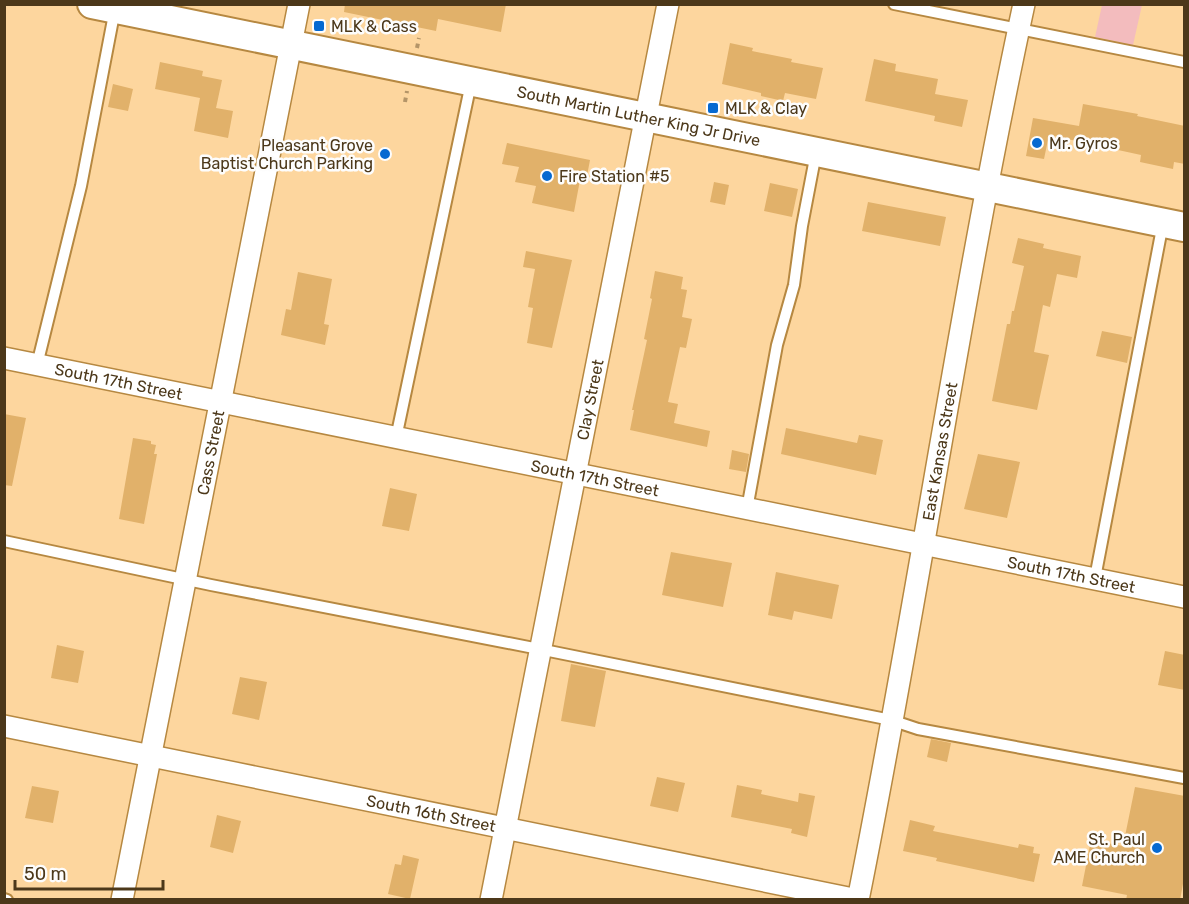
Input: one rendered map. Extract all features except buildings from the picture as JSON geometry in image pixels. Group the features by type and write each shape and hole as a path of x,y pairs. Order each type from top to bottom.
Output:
{"street":[{"name":"Cass Street","path":"122,900 299,4"},
{"name":"Clay Street","path":"491,900 668,4"},
{"name":"East Kansas Street","path":"858,900 988,187 1024,4"},
{"name":"South Martin Luther King Jr Drive","path":"104,7 1174,225"},
{"name":"South 17th Street","path":"4,358 1185,597"},
{"name":"South 16th Street","path":"4,726 858,900"}],"lane":[{"path":"894,4 1185,62"},
{"path":"37,365 81,186 104,7"},
{"path":"396,438 471,82"},
{"path":"747,509 777,345 794,285 802,226 816,153"},
{"path":"1095,578 1174,225"},
{"path":"4,541 891,720 918,729 1185,778"}],"path":[{"path":"405,102 407,90"}],"shaded area":[{"path":"1102,5 1142,5 1133,45 1095,37"}],"place":[{"name":"MLK & Cass","path":"319,26"},
{"name":"MLK & Clay","path":"713,108"},
{"name":"Mr. Gyros","path":"1037,143"},
{"name":"Pleasant Grove Baptist Church Parking","path":"385,154"},
{"name":"Fire Station #5","path":"547,176"},
{"name":"St. Paul AME Church","path":"1157,848"}]}
